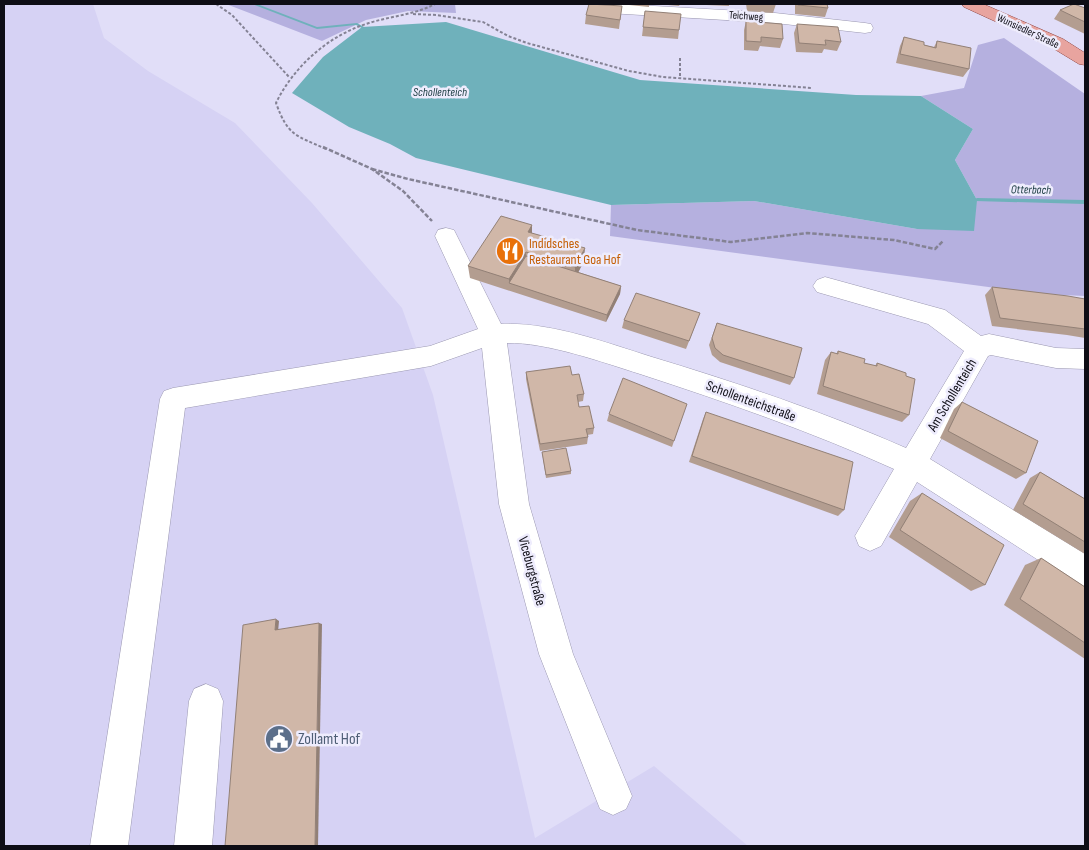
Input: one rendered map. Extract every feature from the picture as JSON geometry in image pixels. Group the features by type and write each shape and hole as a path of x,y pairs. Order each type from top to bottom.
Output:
{"main road":[{"name":"Wunsiedler Straße","path":"970,4 1057,43 1085,60"}],"street":[{"name":"Teichweg","path":"598,4 608,8 775,18 865,28"},
{"path":"446,236 493,334"},
{"path":"825,286 936,317 947,323 979,348"},
{"name":"Schollenteichstraße","path":"109,846 173,399 431,356 493,334 522,333 594,348 696,380 857,439 911,463 1085,572"},
{"name":"Viceburgstraße","path":"493,334 514,504 556,654 613,796"},
{"name":"Am Schollenteich","path":"870,536 979,348 989,344 1056,358 1085,359"},
{"path":"193,846 206,701"}],"path":[{"path":"216,4 232,15 290,78"},
{"path":"435,4 420,11 367,24 355,29 336,39 314,55 290,78 276,103 281,117 292,134 372,169 408,179 637,230 731,242 807,233 894,240 936,249 942,242"},
{"path":"407,14 436,15 483,22 508,36 527,43 629,71 663,77 812,88"},
{"path":"680,58 680,77"},
{"path":"372,169 403,191 446,236"}],"shaded area":[{"path":"4,4 93,4 104,38 148,71 235,123 312,203 402,308 433,395 535,838 654,766 748,846 4,846"},
{"path":"226,4 455,4 456,13 408,11 366,20 322,41"},
{"path":"1004,38 1085,94 1085,296 1040,294 610,236 611,205 754,201 917,229 977,200 955,160 973,129 921,96 964,88 978,45"}],"water":[{"name":"Schollenteich","path":"446,22 640,80 856,95 921,96 973,129 955,160 977,200 974,231 917,229 754,201 611,205 416,158 390,144 349,127 292,93 323,57 362,27"}],"building":[{"path":"589,4 622,6 620,20 586,15"},
{"path":"827,4 828,8 798,5"},
{"path":"1074,4 1085,8 1085,22 1060,10"},
{"path":"645,11 681,14 679,30 643,27"},
{"path":"746,21 782,24 783,39 761,37 761,42 746,41"},
{"path":"797,24 838,27 841,42 825,40 826,45 799,43"},
{"path":"904,37 924,42 924,45 936,48 937,41 971,48 969,69 900,54"},
{"path":"501,216 532,225 528,232 585,248 575,267 526,252 509,279 468,266"},
{"path":"526,256 621,286 607,315 509,283"},
{"path":"992,287 1085,299 1085,329 1000,318"},
{"path":"636,293 700,313 689,341 624,320"},
{"path":"717,323 802,348 794,378 723,355 715,348 712,338"},
{"path":"838,351 865,359 864,363 877,366 877,363 906,373 906,376 915,379 909,415 823,386 831,352 838,354"},
{"path":"570,366 572,375 579,374 584,394 577,395 579,407 589,406 594,428 586,429 588,437 540,444 526,372"},
{"path":"623,378 687,404 674,441 609,414"},
{"path":"962,402 1038,441 1026,473 948,431"},
{"path":"706,412 853,462 844,510 692,456"},
{"path":"566,448 571,471 546,475 542,452"},
{"path":"1040,472 1085,499 1085,542 1023,504"},
{"path":"922,493 1004,545 985,585 900,530"},
{"path":"1041,558 1085,587 1085,643 1020,599"},
{"name":"Zollamt Hof","path":"276,619 275,630 319,623 315,846 225,846 243,625"}],"waterway":[{"name":"Otterbach","path":"254,4 317,28 357,24 362,27"},
{"name":"Otterbach","path":"977,200 1085,202"}],"place":[{"name":"Indidsches Restaurant Goa Hof","path":"510,251"},
{"name":"Zollamt Hof","path":"279,739"}]}
